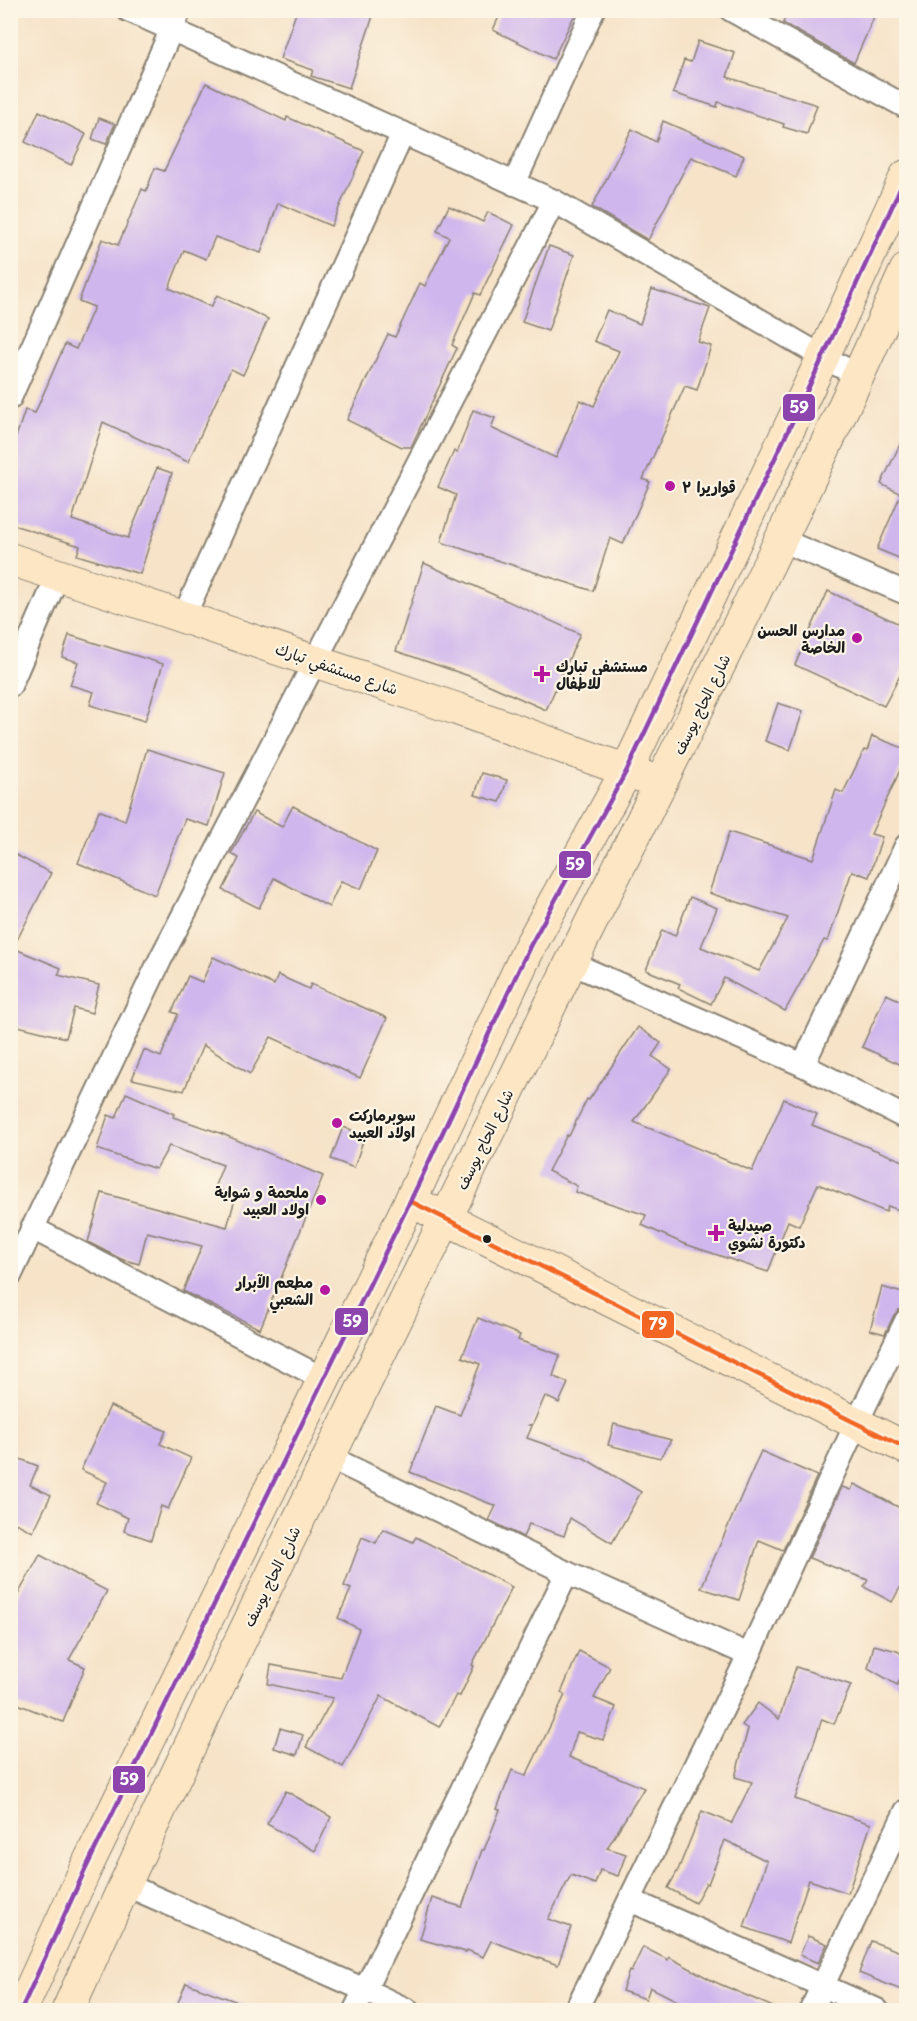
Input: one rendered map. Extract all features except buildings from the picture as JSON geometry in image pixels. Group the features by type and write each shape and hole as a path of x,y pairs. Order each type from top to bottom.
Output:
{"main road":[{"path":"21,2010 90,1860 410,1201 530,946 627,770 823,357 906,176"},
{"name":"شارع الحاج يوسف","path":"68,2010 124,1884 329,1456 781,540 859,376 906,270"},
{"name":"شارع مستشفي تبارك","path":"10,559 315,660 662,783"},
{"path":"410,1201 857,1422 906,1449"}],"street":[{"path":"128,10 176,21 404,133 554,201 859,376"},
{"path":"514,184 592,10"},
{"path":"731,10 906,107"},
{"path":"10,398 176,21"},
{"path":"184,616 404,133"},
{"path":"10,1276 161,958 554,201"},
{"path":"781,540 906,593"},
{"path":"10,686 58,575"},
{"path":"803,1065 906,846"},
{"path":"571,963 803,1065 906,1118"},
{"path":"32,1228 324,1379"},
{"path":"576,2010 749,1655 906,1321"},
{"path":"329,1456 567,1572 749,1655"},
{"path":"355,2010 567,1572"},
{"path":"811,2010 906,1810"},
{"path":"124,1884 407,2010"},
{"path":"630,1900 877,2010"}],"transit line":[{"name":"59","path":"21,2010 85,1870 418,1185 530,946 627,770 823,357 906,176"},
{"name":"79","path":"410,1201 906,1448"}],"place":[{"name":"قواريرا ٣","path":"670,486"},
{"name":"مدارس الحسن الخاصة","path":"857,638"},
{"name":"مستشفى تبارك للاطفال","path":"542,674"},
{"name":"سوبرماركت اولاد العبيد","path":"337,1123"},
{"name":"ملحمة و شواية اولاد العبيد","path":"321,1200"},
{"name":"صيدلية دكتورة نشوي","path":"716,1233"},
{"name":"مطعم الآبرار الشعبي","path":"325,1290"}]}
